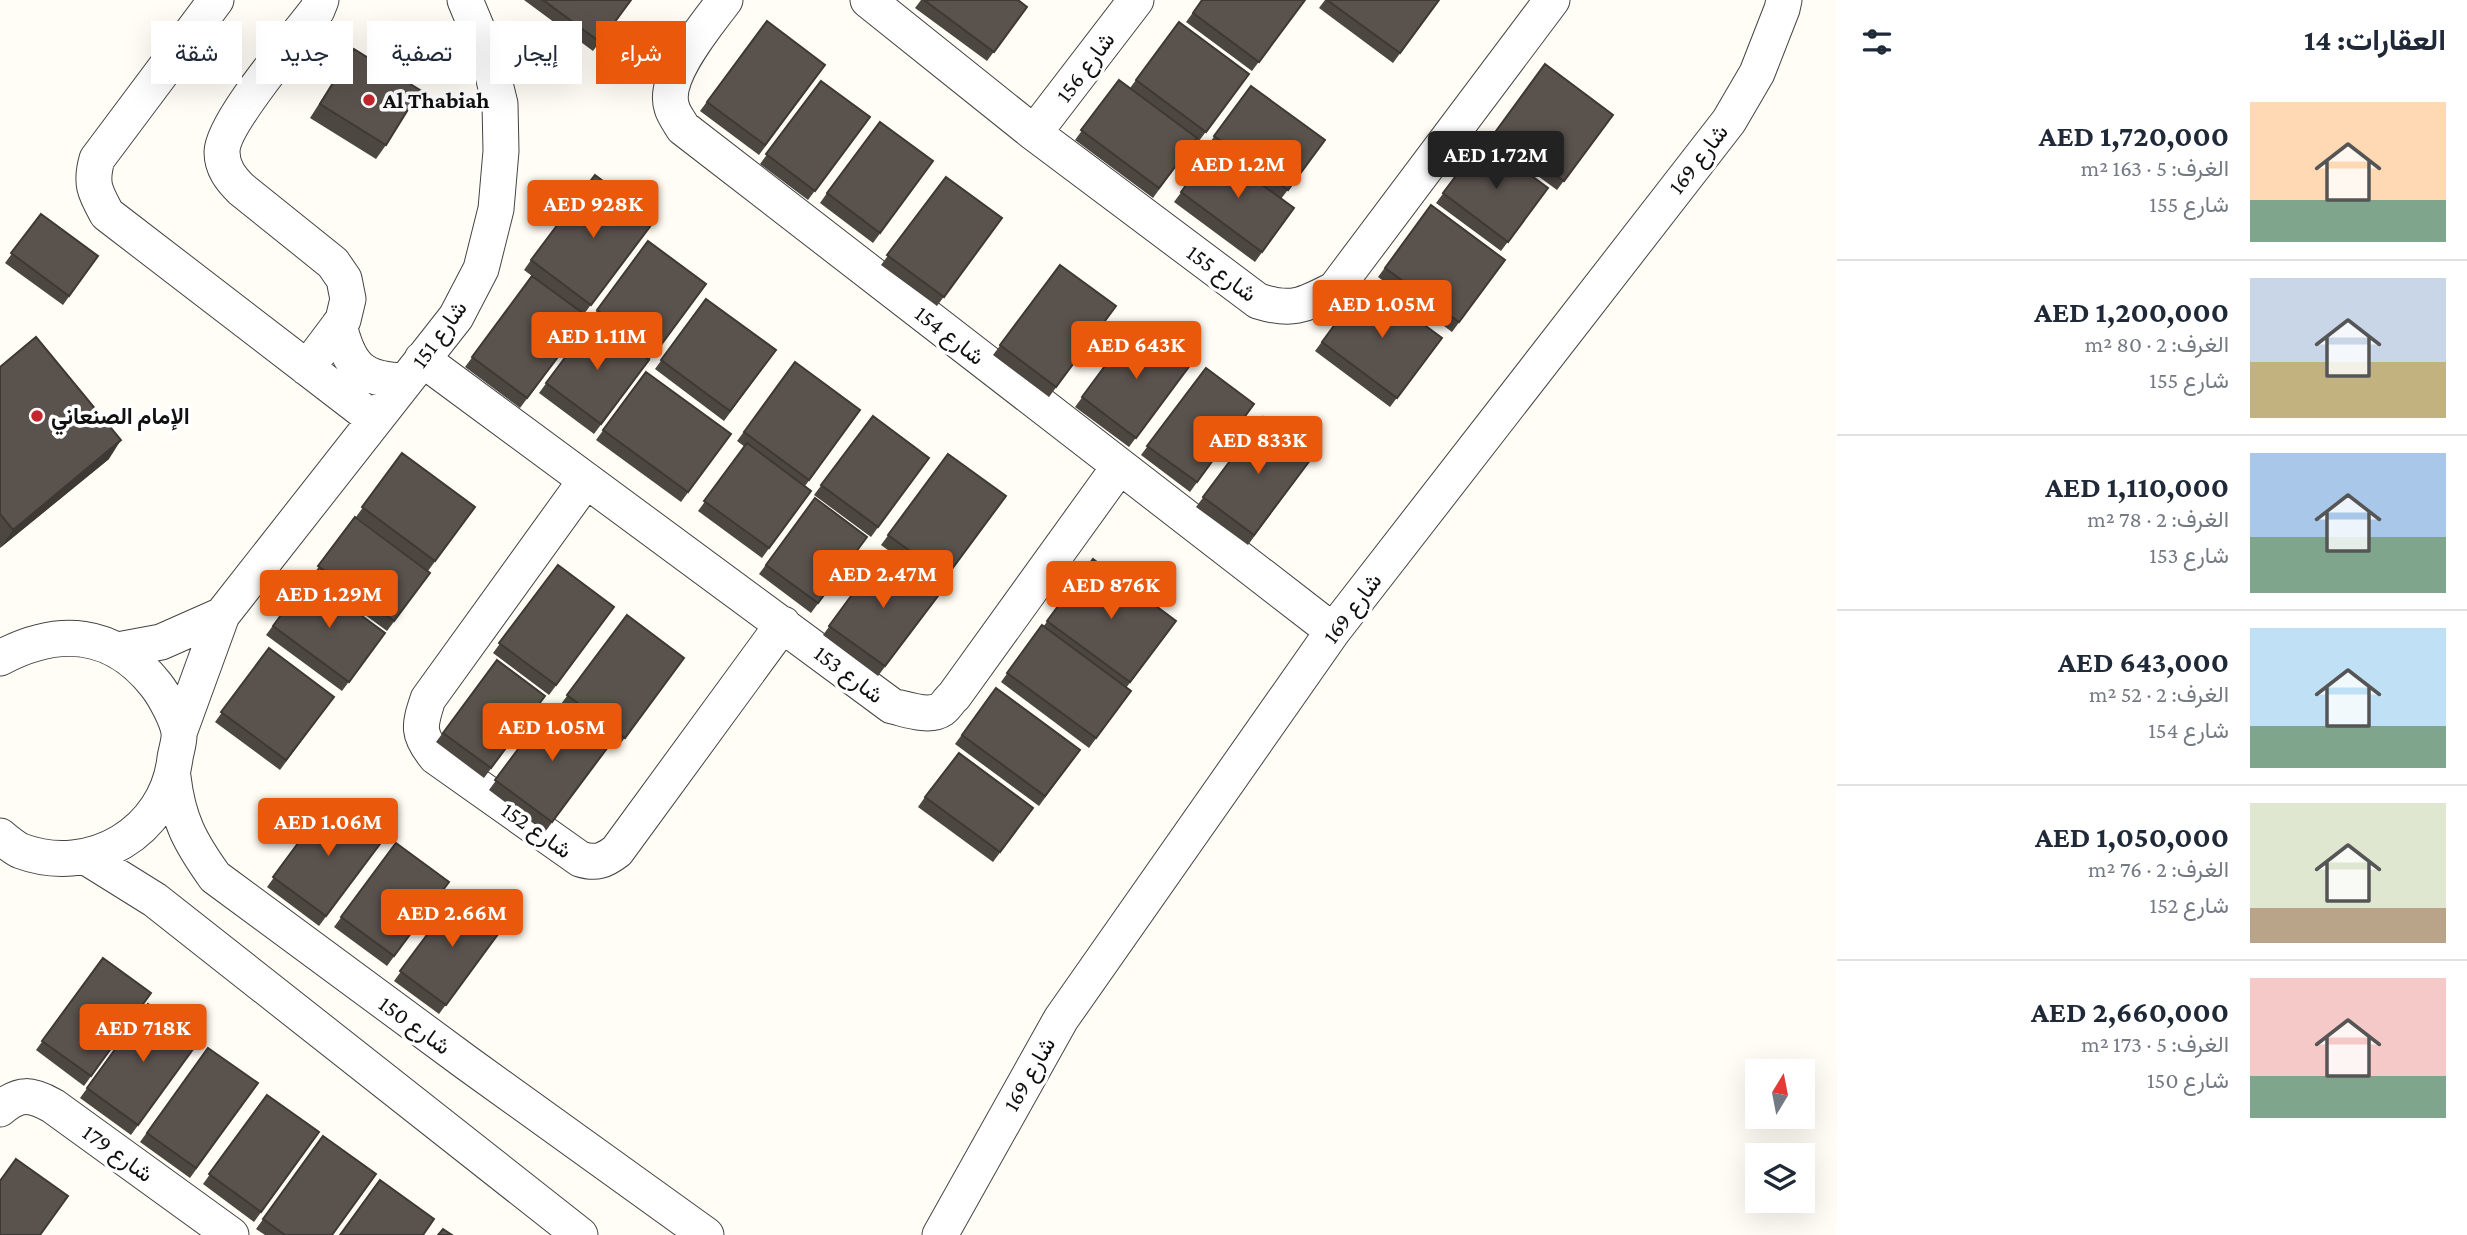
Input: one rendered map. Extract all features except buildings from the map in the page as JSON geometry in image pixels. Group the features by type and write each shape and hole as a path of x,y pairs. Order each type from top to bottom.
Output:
{"street":[{"path":"216,0 97,159 92,178 94,187 107,214 375,419"},
{"path":"307,368 344,320 348,299 344,279 333,263 228,176 222,154 223,141 235,117 317,10 321,0"},
{"name":"شارع 151","path":"173,777 179,733 222,615 456,317 481,269 496,209 501,151 500,104 488,55 464,0"},
{"name":"شارع 154","path":"725,0 690,46 673,79 671,106 683,128 1333,631"},
{"name":"شارع 155","path":"868,0 1034,133 1258,301 1279,308 1306,305 1335,289 1552,0"},
{"name":"شارع 156","path":"1034,133 1136,0"},
{"name":"شارع 169","path":"941,1235 1061,1019 1333,631 1729,121 1757,73 1784,0"},
{"path":"339,325 352,361 365,374 378,379 413,370"},
{"name":"شارع 153","path":"413,370 586,480 892,706 930,712 942,709 1119,467"},
{"name":"شارع 152","path":"586,480 428,699 420,733 425,745 436,758 571,854 593,863 606,859 617,851 783,624"},
{"name":"شارع 151","path":"118,650 161,642 222,615"},
{"path":"0,658 25,645 56,638 88,639 118,650 144,669 163,694 179,733"},
{"path":"7,847 55,858 86,857 115,847 141,829 160,805 173,777"},
{"name":"شارع 150","path":"173,777 177,806 186,830 215,877 706,1235"},
{"path":"86,857 155,900 580,1235"},
{"name":"شارع 179","path":"0,1109 22,1096 35,1096 53,1106 231,1235"}],"place":[{"name":"Al Thabiah","path":"369,100"},
{"name":"الإمام الصنعاني","path":"37,416"}]}
